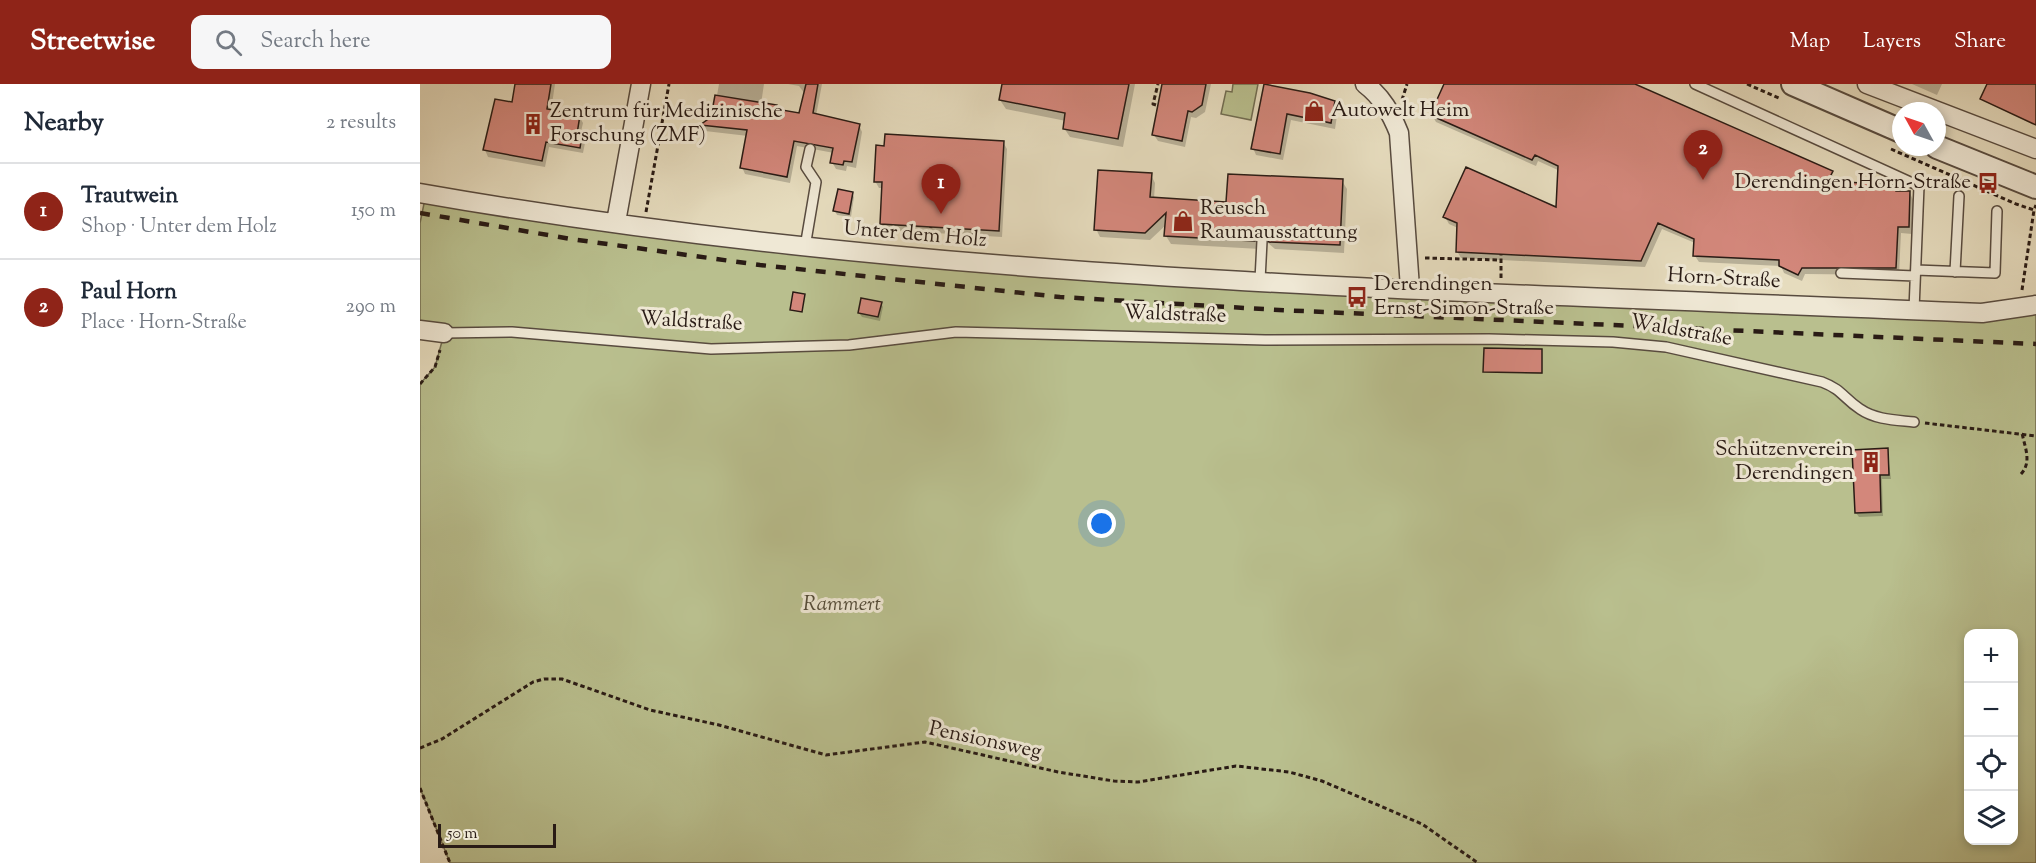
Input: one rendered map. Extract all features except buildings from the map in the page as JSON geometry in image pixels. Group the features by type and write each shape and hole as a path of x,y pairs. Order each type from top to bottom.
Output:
{"street":[{"path":"616,222 641,84"},
{"path":"1365,84 1374,91 1390,112 1399,133 1410,288"},
{"path":"1793,84 1892,128"},
{"path":"1867,84 2036,149"},
{"path":"1946,151 2036,187"},
{"name":"Unter dem Holz","path":"420,193 805,247 961,263 1410,288"},
{"name":"Horn-Straße","path":"1410,288 1982,313 2028,306"},
{"name":"Waldstraße","path":"420,330 444,333"}],"lane":[{"path":"1695,84 1919,186 1914,310"},
{"path":"805,247 816,182 806,166 810,149"},
{"path":"1955,272 1959,196"},
{"path":"1841,273 1995,273 1997,211"},
{"path":"1260,280 1262,241"},
{"name":"Waldstraße","path":"444,333 512,332 711,349 849,345 956,332 1265,340 1489,339 1613,342 1666,347 1822,382 1838,388 1857,408 1870,415 1914,422"}],"path":[{"path":"644,226 669,84"},
{"path":"1156,105 1153,104 1158,84"},
{"path":"2028,306 2034,210"},
{"path":"1501,254 1501,292"},
{"path":"1408,257 1501,260"},
{"path":"420,384 435,367 444,333"},
{"path":"1914,422 2036,436"},
{"path":"2021,474 2027,468 2028,459 2022,434"},
{"name":"Pensionsweg","path":"420,748 442,740 533,682 544,678 562,679 650,710 826,755 918,741 1058,772 1122,781 1138,782 1236,766 1289,772 1322,781 1422,824 1478,863"},
{"path":"420,788 450,863"}],"green space":[{"path":"1233,84 1258,84 1251,120 1221,114 1226,91 1232,92"},
{"name":"Rammert","path":"426,194 961,263 1982,313 2036,305 2036,863 450,863 420,788 420,384 435,367 444,334 420,330 420,223"}],"railway":[{"path":"420,213 571,239 760,265 1060,297 1279,310 2036,344"}],"place":[{"name":"Autowelt Heim","path":"1314,111"},
{"name":"Zentrum für Medizinische Forschung (ZMF)","path":"533,124"},
{"name":"Paul Horn","path":"1703,180"},
{"name":"Derendingen Horn-Straße","path":"1988,183"},
{"name":"Trautwein","path":"941,214"},
{"name":"Reusch Raumausstattung","path":"1183,221"},
{"name":"Derendingen Ernst-Simon-Straße","path":"1357,297"},
{"name":"Schützenverein Derendingen","path":"1871,462"}]}
